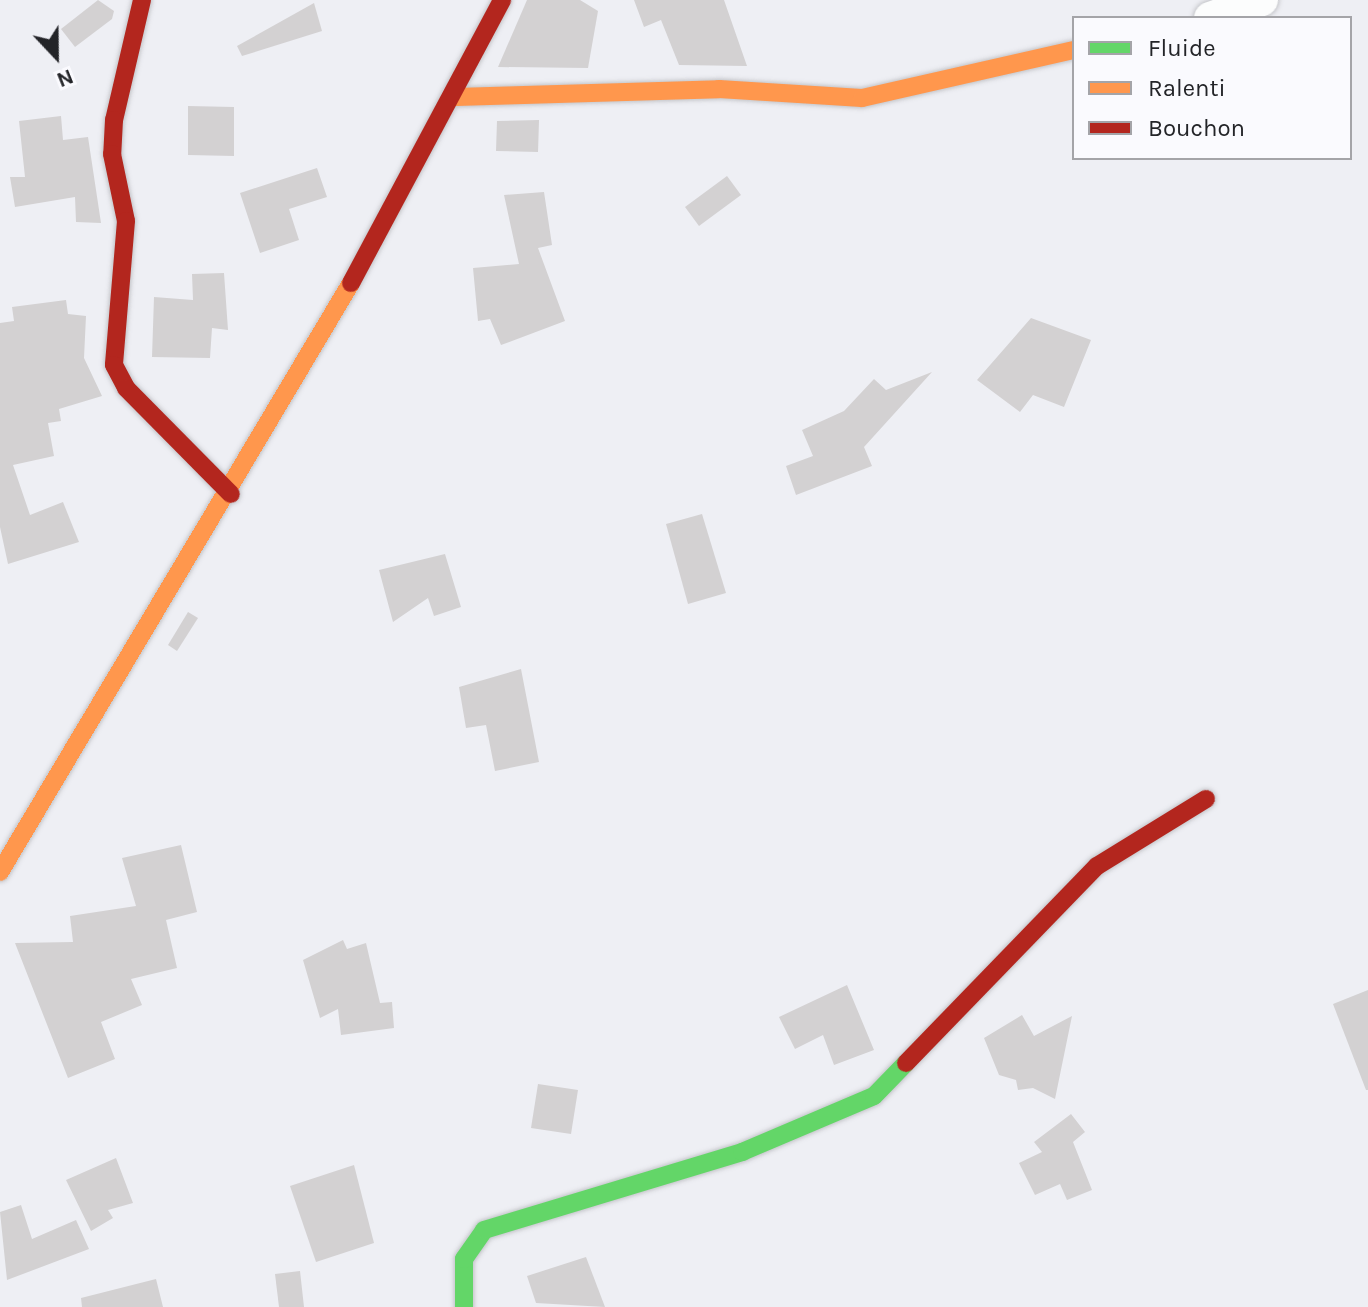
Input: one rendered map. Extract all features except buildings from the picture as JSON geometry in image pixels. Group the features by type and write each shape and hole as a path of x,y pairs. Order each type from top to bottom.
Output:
{"street":[{"path":"142,0 114,120 112,154 126,221 114,365 126,388 231,494"},
{"path":"0,872 231,494 456,97 502,0"},
{"path":"1216,16 1262,0"},
{"path":"456,97 719,89 862,98 1072,50"},
{"path":"464,1307 464,1259 484,1230 742,1152 874,1096 1097,866 1206,799"}],"traffic: fast":[{"path":"464,1307 464,1259 484,1230 742,1152 874,1096 906,1063"}],"traffic: slow":[{"path":"456,97 719,89 862,98 1072,50"},
{"path":"0,872 351,283"}],"traffic: jam":[{"path":"142,0 114,120 112,154 126,221 114,365 126,388 231,494"},
{"path":"351,283 502,0"},
{"path":"906,1063 1097,866 1206,799"}]}
